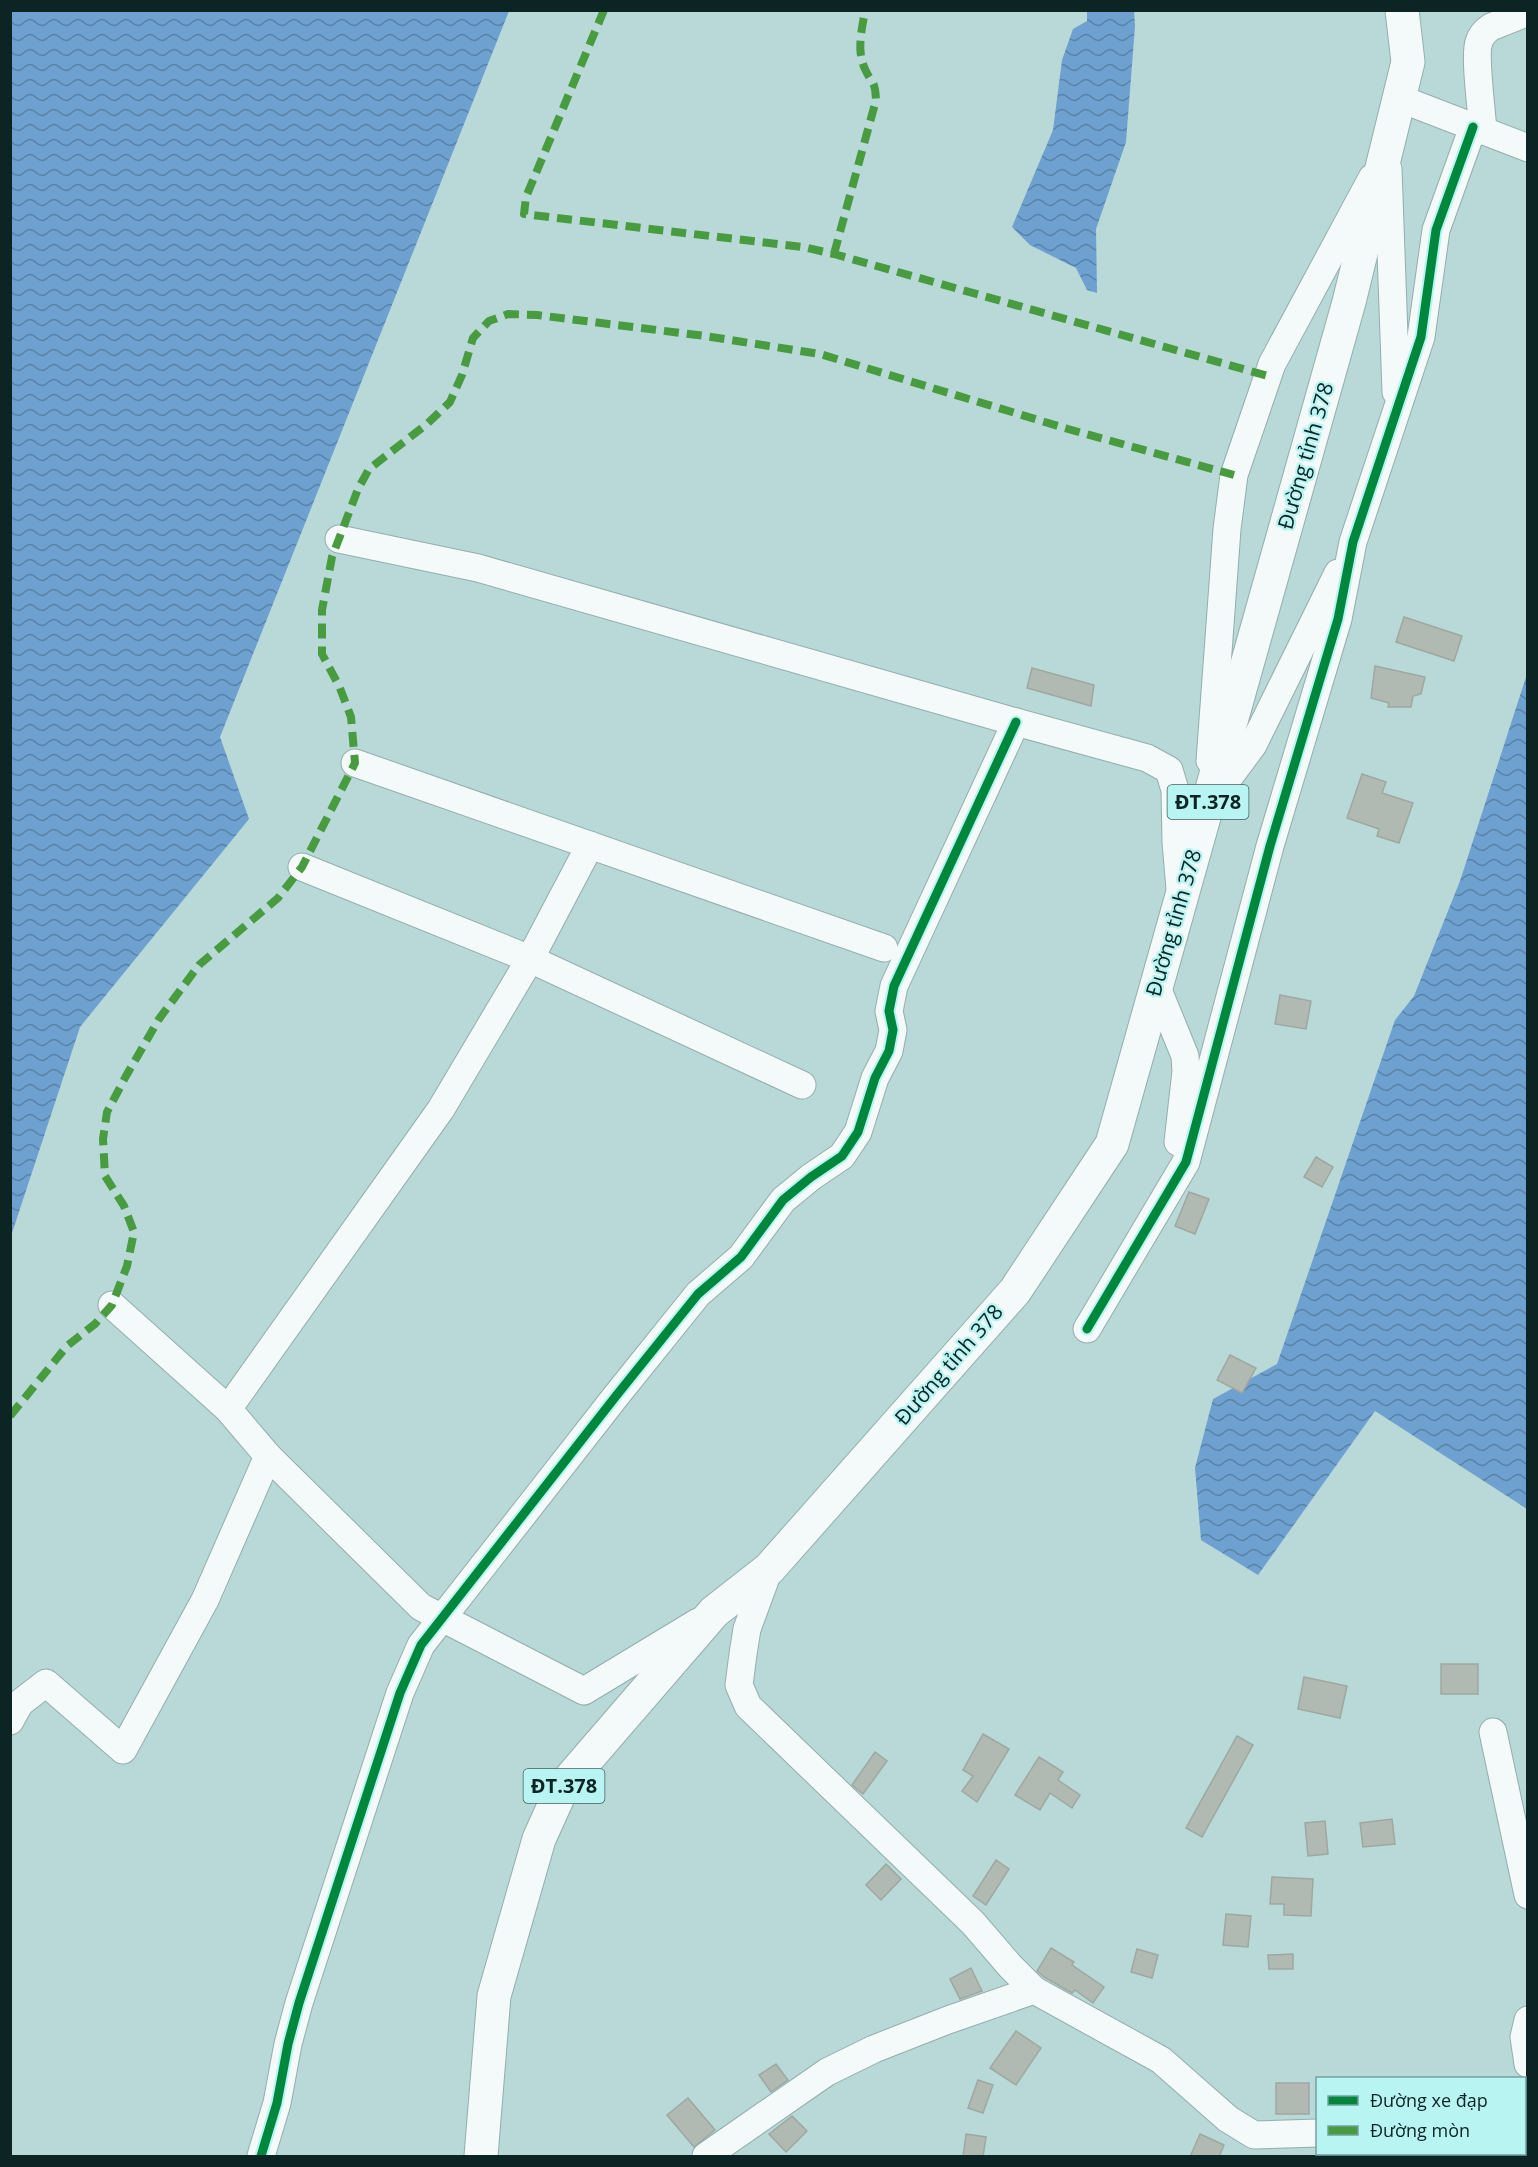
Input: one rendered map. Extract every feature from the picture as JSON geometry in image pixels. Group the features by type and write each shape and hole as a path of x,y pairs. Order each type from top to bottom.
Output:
{"main road":[{"name":"Đường tỉnh 378","path":"769,1569 1015,1291 1112,1144 1349,302 1388,151 1408,62 1402,10"},
{"name":"ĐT.378","path":"481,2157 494,1996 539,1839 562,1788 714,1612 769,1569"}],"street":[{"path":"1087,1329 1186,1162 1270,846 1338,619 1353,542 1421,337 1436,230 1478,129 1480,40 1485,31 1491,27 1527,12"},
{"path":"1401,99 1527,148"},
{"path":"1388,151 1397,411"},
{"path":"1206,808 1227,529 1234,476 1272,364 1388,151"},
{"path":"339,539 478,568 1147,758 1169,770 1175,790 1180,900"},
{"path":"1206,808 1253,745 1353,542"},
{"path":"261,2157 277,2103 288,2044 300,2003 400,1693 421,1645 698,1294 741,1257 783,1200 842,1156 858,1132 875,1078 889,1051 893,1030 889,1011 894,986 1016,722"},
{"path":"355,763 884,948"},
{"path":"228,1409 441,1109 530,960 590,845"},
{"path":"302,867 530,960 802,1085"},
{"path":"1156,985 1185,1056 1186,1071 1178,1149 1186,1162"},
{"path":"112,1305 228,1409 268,1456 421,1607 584,1691 714,1612"},
{"path":"10,1721 20,1702 46,1683 123,1750 205,1600 268,1456"},
{"path":"769,1569 746,1637 739,1685 748,1706 973,1923 1034,1990 1161,2060 1228,2119 1252,2146 1316,2133"},
{"path":"1493,1732 1527,1895"},
{"path":"706,2157 827,2072 874,2049 1034,1990"},
{"path":"1527,2020 1524,2037 1527,2064"}],"water":[{"path":"11,10 509,11 220,737 249,819 80,1027 11,1236"},
{"path":"1087,11 1134,11 1135,26 1126,142 1096,229 1097,293 1087,290 1076,268 1030,245 1012,227 1053,130 1062,60 1073,29 1087,21"},
{"path":"1527,674 1527,1509 1375,1411 1258,1575 1201,1540 1195,1468 1213,1399 1277,1364 1395,1020 1414,996 1460,881"}],"building":[{"path":"1404,617 1462,636 1454,661 1396,642"},
{"path":"1375,666 1425,677 1421,694 1413,696 1411,707 1388,707 1389,703 1371,698"},
{"path":"1032,668 1094,685 1091,706 1027,688"},
{"path":"1362,774 1386,782 1382,793 1413,803 1399,843 1377,836 1379,829 1347,818"},
{"path":"1280,995 1311,1001 1306,1029 1275,1024"},
{"path":"1316,1157 1333,1167 1322,1187 1304,1177"},
{"path":"1189,1192 1209,1199 1195,1234 1175,1226"},
{"path":"1230,1355 1256,1368 1242,1393 1217,1380"},
{"path":"1441,1664 1478,1664 1478,1694 1441,1694"},
{"path":"1304,1677 1347,1686 1340,1718 1298,1709"},
{"path":"983,1734 1009,1749 977,1802 962,1791 973,1776 963,1770"},
{"path":"1237,1736 1253,1745 1202,1837 1186,1828"},
{"path":"875,1752 887,1761 863,1794 852,1785"},
{"path":"1039,1757 1063,1772 1058,1780 1080,1795 1072,1808 1050,1793 1040,1810 1015,1795"},
{"path":"1392,1819 1395,1844 1363,1847 1360,1823"},
{"path":"1325,1821 1328,1854 1308,1856 1305,1823"},
{"path":"996,1860 1009,1869 986,1905 973,1896"},
{"path":"886,1864 901,1879 881,1900 866,1885"},
{"path":"1272,1877 1313,1879 1311,1916 1284,1915 1284,1904 1270,1904"},
{"path":"1226,1914 1251,1916 1248,1947 1223,1945"},
{"path":"1051,1948 1074,1962 1072,1965 1104,1987 1093,2003 1075,1990 1072,1993 1037,1971"},
{"path":"1137,1949 1158,1955 1152,1978 1131,1972"},
{"path":"1293,1954 1293,1969 1269,1969 1268,1955"},
{"path":"971,1968 982,1991 960,1999 950,1979"},
{"path":"1016,2031 1041,2048 1016,2085 990,2068"},
{"path":"776,2064 788,2080 771,2092 759,2075"},
{"path":"978,2080 993,2085 983,2113 968,2108"},
{"path":"1276,2083 1309,2083 1309,2114 1276,2114"},
{"path":"688,2098 715,2130 694,2147 667,2115"},
{"path":"792,2116 807,2131 786,2152 769,2134"},
{"path":"966,2134 986,2137 983,2157 963,2157"},
{"path":"1200,2134 1224,2145 1219,2157 1190,2157"}],"marked path":[{"path":"604,10 526,197 524,214 803,247 1268,376"},
{"path":"834,254 876,100 874,85 865,69 861,55 860,40 865,10"},
{"path":"10,1416 67,1346 95,1324 112,1305 127,1266 134,1232 124,1206 105,1176 103,1139 107,1112 126,1076 159,1019 199,965 278,898 302,867 355,763 351,717 340,688 322,654 322,610 332,557 358,489 369,469 427,424 450,402 462,375 473,338 489,321 508,314 537,315 705,336 820,354 1068,429 1234,475"}],"cycle path":[{"path":"1087,1329 1186,1162 1270,846 1338,619 1353,542 1421,337 1436,230 1473,127"},
{"path":"261,2156 277,2103 288,2044 299,2003 400,1693 421,1645 698,1294 741,1257 783,1200 842,1156 858,1132 875,1078 889,1051 893,1030 889,1011 894,986 1016,722"}]}
